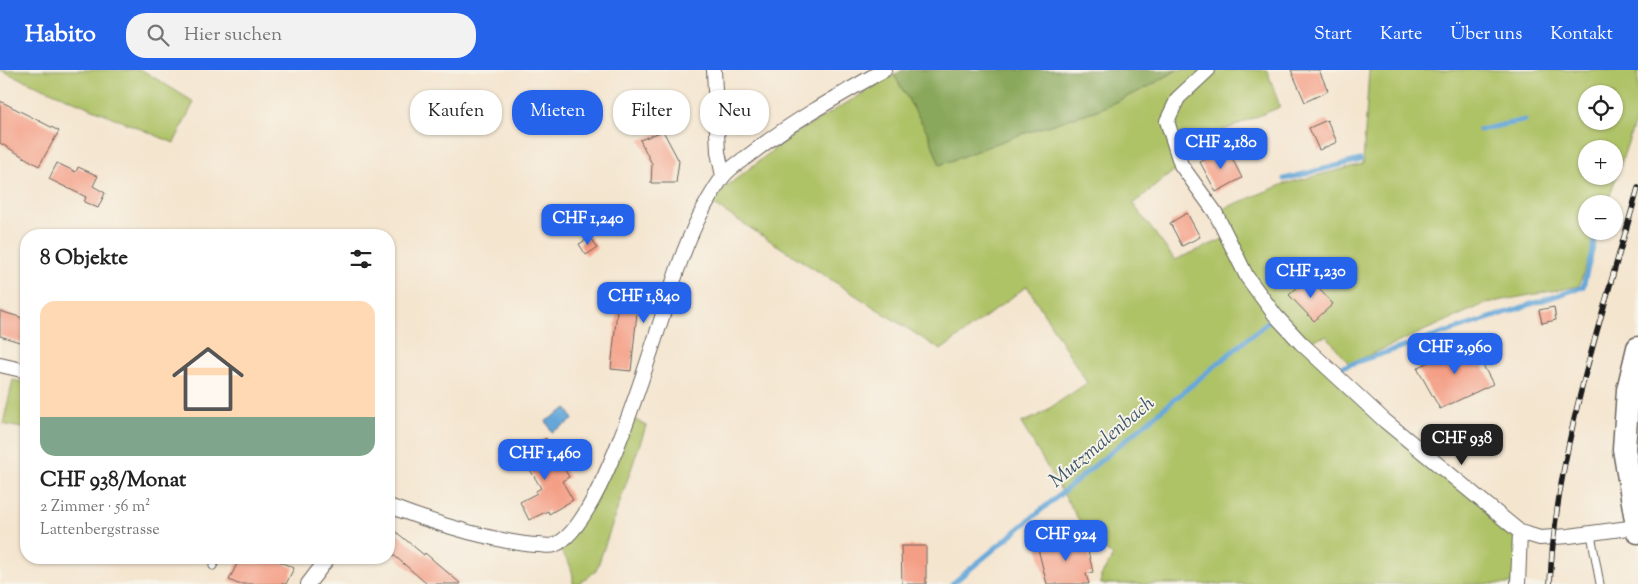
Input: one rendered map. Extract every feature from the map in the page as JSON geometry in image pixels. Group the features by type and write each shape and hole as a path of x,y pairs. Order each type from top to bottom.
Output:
{"main road":[{"path":"1637,529 1624,449 1628,390 1638,348"}],"street":[{"path":"714,70 718,152 724,176"},
{"path":"395,508 422,519 468,532 526,545 554,546 570,536 583,518 611,462 629,416 691,234 724,176 771,138 807,114 884,70"},
{"path":"1208,70 1178,98 1167,121 1181,165 1215,212 1247,277 1275,315 1300,343 1385,421 1520,532 1540,538 1637,529"},
{"path":"0,365 20,370"},
{"path":"1518,584 1520,532"},
{"path":"308,584 323,564"}],"lane":[{"path":"1591,534 1600,584"}],"green space":[{"path":"0,70 142,70 194,102 174,143"},
{"path":"903,70 1177,70 1148,87 1100,109 1013,137 940,165 928,133 894,75"},
{"path":"1177,70 1267,70 1280,107 1176,150 1181,165 1133,204 1175,260 1228,237 1215,212 1284,184 1363,164 1369,70 1638,70 1638,113 1623,157 1623,140 1578,140 1578,185 1613,185 1610,195 1578,195 1578,240 1595,240 1579,286 1487,303 1349,364 1327,336 1301,343 1520,532 1518,584 1101,584 1101,576 1113,556 1089,537 1021,423 1038,416 1087,383 1027,286 941,350 708,201 791,136 894,75 928,133 940,165 1013,137 1100,109 1148,87"},
{"path":"13,380 20,382 20,428 3,424"},
{"path":"629,416 646,426 596,571 578,584 573,584 569,563 554,546 569,536"}],"water":[{"path":"567,408 573,420 552,432 546,421"}],"building":[{"path":"1291,70 1319,70 1328,91 1305,102"},
{"path":"0,101 59,131 39,166 0,143"},
{"path":"1327,120 1337,142 1319,150 1309,128"},
{"path":"653,135 665,135 679,161 676,183 651,183 652,164 640,140"},
{"path":"1227,148 1242,178 1216,192 1200,162"},
{"path":"57,163 76,172 78,167 98,176 93,186 105,193 98,208 84,202 86,197 49,179"},
{"path":"1187,213 1200,237 1182,246 1170,223"},
{"path":"591,237 597,248 586,255 579,244"},
{"path":"1308,277 1333,304 1314,321 1289,295"},
{"path":"618,301 638,303 631,371 611,369"},
{"path":"1554,307 1556,320 1542,323 1539,310"},
{"path":"0,311 20,317 20,342 0,336"},
{"path":"1470,341 1493,384 1440,409 1417,368"},
{"path":"546,438 569,477 562,481 573,500 549,514 548,511 529,520 520,502 537,493 536,491 541,488 520,453"},
{"path":"395,531 424,555 425,553 461,584 427,584 395,556"},
{"path":"1085,538 1093,572 1086,574 1089,584 1047,584 1037,545 1059,539 1061,544"},
{"path":"901,546 926,546 926,584 902,584"},
{"path":"237,564 285,564 294,568 286,584 238,584 229,580"}],"waterway":[{"path":"1480,130 1525,120"},
{"path":"1284,179 1360,160"},
{"name":"Mutzmalenbach","path":"1342,367 1583,287 1595,240"},
{"name":"Mutzmalenbach","path":"952,584 1269,321"}],"railway":[{"path":"1550,584 1561,483 1571,433 1596,334 1638,188"}]}
